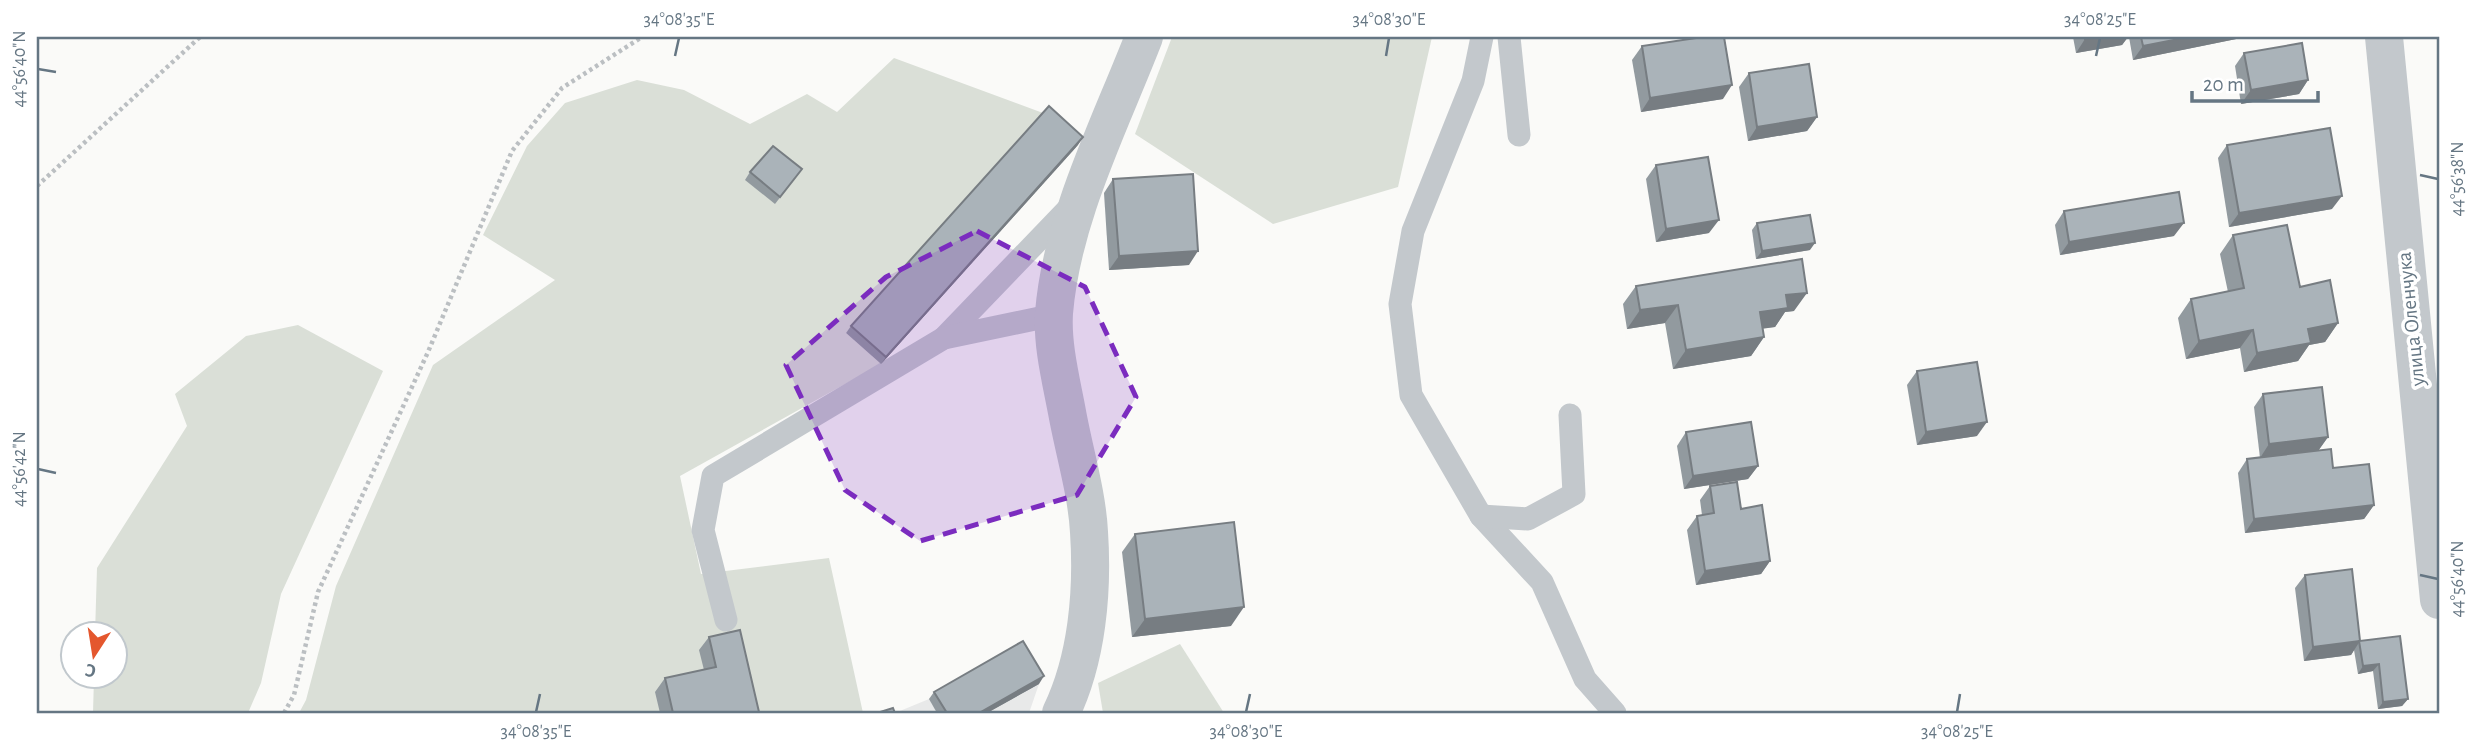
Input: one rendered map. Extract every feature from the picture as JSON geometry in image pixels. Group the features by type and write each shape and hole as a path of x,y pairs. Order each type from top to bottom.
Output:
{"street":[{"path":"1061,713 1072,691 1085,643 1089,532 1057,358 1054,315 1061,261 1083,195 1144,37"},
{"name":"улица Оленчука","path":"2384,37 2431,437 2439,600"}],"lane":[{"path":"1482,37 1473,81 1413,231 1400,304 1411,395 1481,516 1542,582 1585,679 1615,713"},
{"path":"1509,37 1519,135"},
{"path":"726,620 703,530 713,476 944,338 1083,195"},
{"path":"944,338 1054,315"},
{"path":"1481,516 1528,519 1574,494 1570,415"}],"path":[{"path":"37,186 200,37"},
{"path":"284,713 294,695 318,592 428,352 512,151 562,88 642,37"}],"highlighted area":[{"path":"977,231 1085,287 1136,397 1077,495 920,541 845,490 786,365 886,277"}],"shaded area":[{"path":"1172,37 1432,37 1398,187 1273,224 1135,134"},
{"path":"894,58 1043,113 846,333 881,364 680,476 701,574 829,558 863,713 299,713 306,700 336,586 433,365 555,280 483,235 527,146 565,103 637,80 684,90 750,124 807,94 837,112"},
{"path":"298,325 383,371 281,594 261,683 248,713 93,713 94,690 130,690 130,620 95,620 97,568 187,426 175,394 246,336"},
{"path":"1180,644 1224,713 1103,713 1098,683"},
{"path":"1018,648 1039,684 1029,713 895,713 929,699"}],"building":[{"path":"1703,37 1724,37 1732,85 1650,98 1642,46"},
{"path":"2141,37 2189,37 2143,46"},
{"path":"2302,43 2308,80 2251,90 2244,53"},
{"path":"1809,64 1817,117 1757,127 1749,73"},
{"path":"1049,106 1083,137 886,357 851,326"},
{"path":"2330,128 2342,196 2239,213 2227,145"},
{"path":"773,146 802,169 780,197 750,172"},
{"path":"1708,157 1719,220 1666,229 1656,165"},
{"path":"1193,174 1198,251 1119,256 1113,179"},
{"path":"2179,192 2184,223 2069,242 2064,211"},
{"path":"1810,215 1815,243 1762,251 1757,223"},
{"path":"2287,225 2300,287 2330,280 2338,323 2308,329 2311,343 2257,353 2253,330 2199,341 2191,299 2244,288 2233,235"},
{"path":"1802,259 1807,293 1786,295 1788,308 1760,312 1764,337 1686,350 1678,305 1640,310 1636,286"},
{"path":"1977,362 1987,422 1926,432 1917,371"},
{"path":"2322,387 2328,437 2269,444 2263,394"},
{"path":"1751,422 1758,466 1693,476 1686,432"},
{"path":"2331,449 2333,468 2369,464 2374,505 2254,519 2247,459"},
{"path":"1737,482 1741,509 1762,505 1770,561 1705,571 1697,516 1714,513 1710,486"},
{"path":"1234,522 1244,607 1145,619 1135,534"},
{"path":"2352,569 2360,641 2313,647 2305,575"},
{"path":"740,630 759,712 673,713 665,678 716,667 709,637"},
{"path":"2400,636 2408,699 2383,702 2379,664 2363,666 2359,641"},
{"path":"1023,641 1044,676 979,713 947,713 934,692"},
{"path":"893,708 895,713 877,713"}]}
